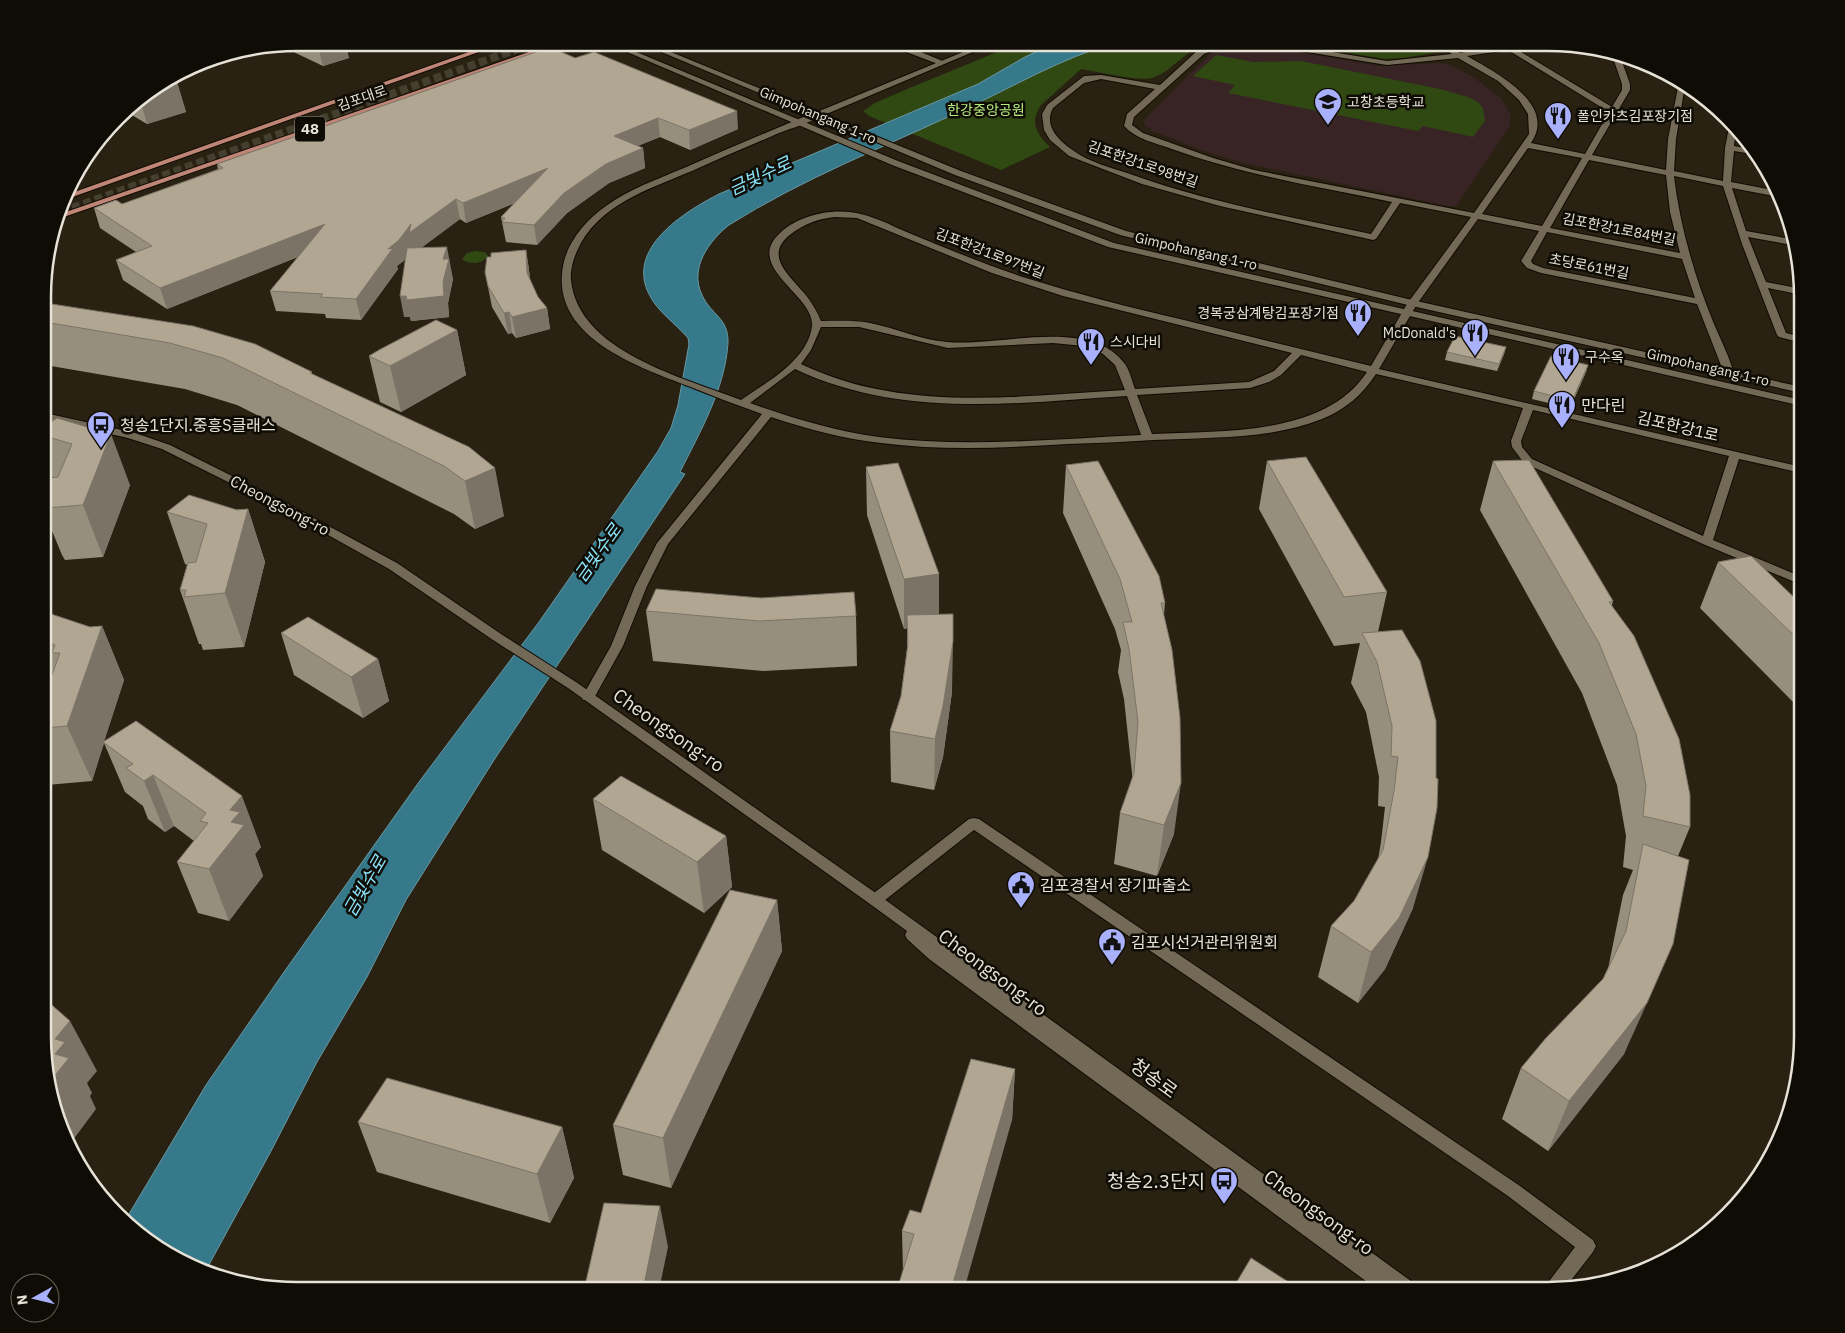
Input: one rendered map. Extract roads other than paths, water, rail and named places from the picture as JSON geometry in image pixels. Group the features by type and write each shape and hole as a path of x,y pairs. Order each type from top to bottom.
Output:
{"main road":[{"name":"김포대로","path":"74,195 478,51"},
{"name":"김포대로","path":"65,215 538,51"}],"street":[{"name":"Gimpohangang 1-ro","path":"629,51 827,135 1111,245 1794,401"},
{"name":"Gimpohangang 1-ro","path":"663,51 910,154 1011,194 1123,234 1412,304 1794,388"},
{"path":"915,51 941,62"},
{"path":"970,51 798,122 621,200 591,223 574,244 567,260 565,274 569,303 589,330 613,348 642,364 768,414 850,436 921,444 991,445 1148,438 1269,429 1313,419 1335,410 1350,399 1372,370 1412,304 1533,134 1534,124 1530,109 1524,101 1506,85 1451,51"},
{"path":"1162,88 1204,51"},
{"path":"1313,51 1387,63 1482,51"},
{"path":"1514,51 1613,111"},
{"name":"초당로61번길","path":"1618,62 1626,84 1626,90 1526,261 1530,266 1541,270 1702,302"},
{"name":"김포한강1로98번길","path":"1162,88 1108,77 1086,78 1050,107 1046,114 1048,130 1060,146 1072,154 1165,190 1373,237 1398,200"},
{"name":"김포한강1로98번길","path":"1162,88 1130,116 1128,126 1132,131 1231,167 1476,215"},
{"name":"김포한강1로84번길","path":"1681,91 1673,132 1670,173 1686,257 1709,325 1723,354 1729,373"},
{"path":"1731,133 1727,184 1742,232 1782,335 1794,338"},
{"path":"1526,145 1770,192"},
{"path":"1729,148 1745,151"},
{"name":"김포한강1로97번길","path":"817,324 812,308 779,271 773,260 772,252 780,236 797,225 814,217 845,213 872,221 1026,283 1372,370"},
{"name":"김포한강1로84번길","path":"1476,215 1686,257"},
{"path":"1742,232 1787,241"},
{"path":"1761,284 1794,290"},
{"path":"739,403 795,365 807,352 814,339 817,324 860,324 917,340 950,345 992,345 1052,341 1085,343 1108,351 1122,367 1148,438"},
{"path":"795,365 827,379 862,390 922,400 992,401 1233,386 1265,381 1278,375 1288,366 1298,352"},
{"name":"김포한강1로","path":"1372,370 1794,468"},
{"path":"1529,406 1516,441 1521,454 1528,461 1706,542 1794,578"},
{"path":"588,697 617,646 641,586 658,551 673,529 768,414"},
{"name":"Cheongsong-ro","path":"51,417 131,435 166,446 393,566 497,637 572,684 874,900 934,955 1381,1282"},
{"path":"52,432 67,421"},
{"path":"1706,542 1735,454"},
{"path":"874,900 974,823 1514,1191 1587,1246 1561,1281"},
{"name":"청송로","path":"874,900 1398,1282"}],"water":[{"name":"금빛수로","path":"1038,51 1090,51 1056,65 814,178 729,225 708,247 700,265 699,285 706,302 726,328 728,343 726,360 717,393 680,472 685,474 494,760 406,900 367,977 317,1062 209,1265 174,1249 148,1231 128,1215 206,1085 419,782 539,622 658,451 671,428 678,405 689,344 688,338 663,313 650,296 644,279 645,263 651,248 675,222 719,194 978,84"}],"tunnel":[{"path":"67,210 512,51"}],"place":[{"name":"고창초등학교","path":"1328,126"},
{"name":"폴인카츠김포장기점","path":"1558,140"},
{"name":"경복궁삼계탕김포장기점","path":"1358,337"},
{"name":"McDonald's","path":"1475,357"},
{"name":"스시다비","path":"1091,366"},
{"name":"구수옥","path":"1566,381"},
{"name":"만다린","path":"1562,429"},
{"name":"청송1단지.중흥S클래스","path":"101,449"},
{"name":"김포경찰서 장기파출소","path":"1021,909"},
{"name":"김포시선거관리위원회","path":"1112,966"},
{"name":"청송2.3단지","path":"1224,1205"}],"park label":[{"name":"한강중앙공원","path":"986,110"}]}
